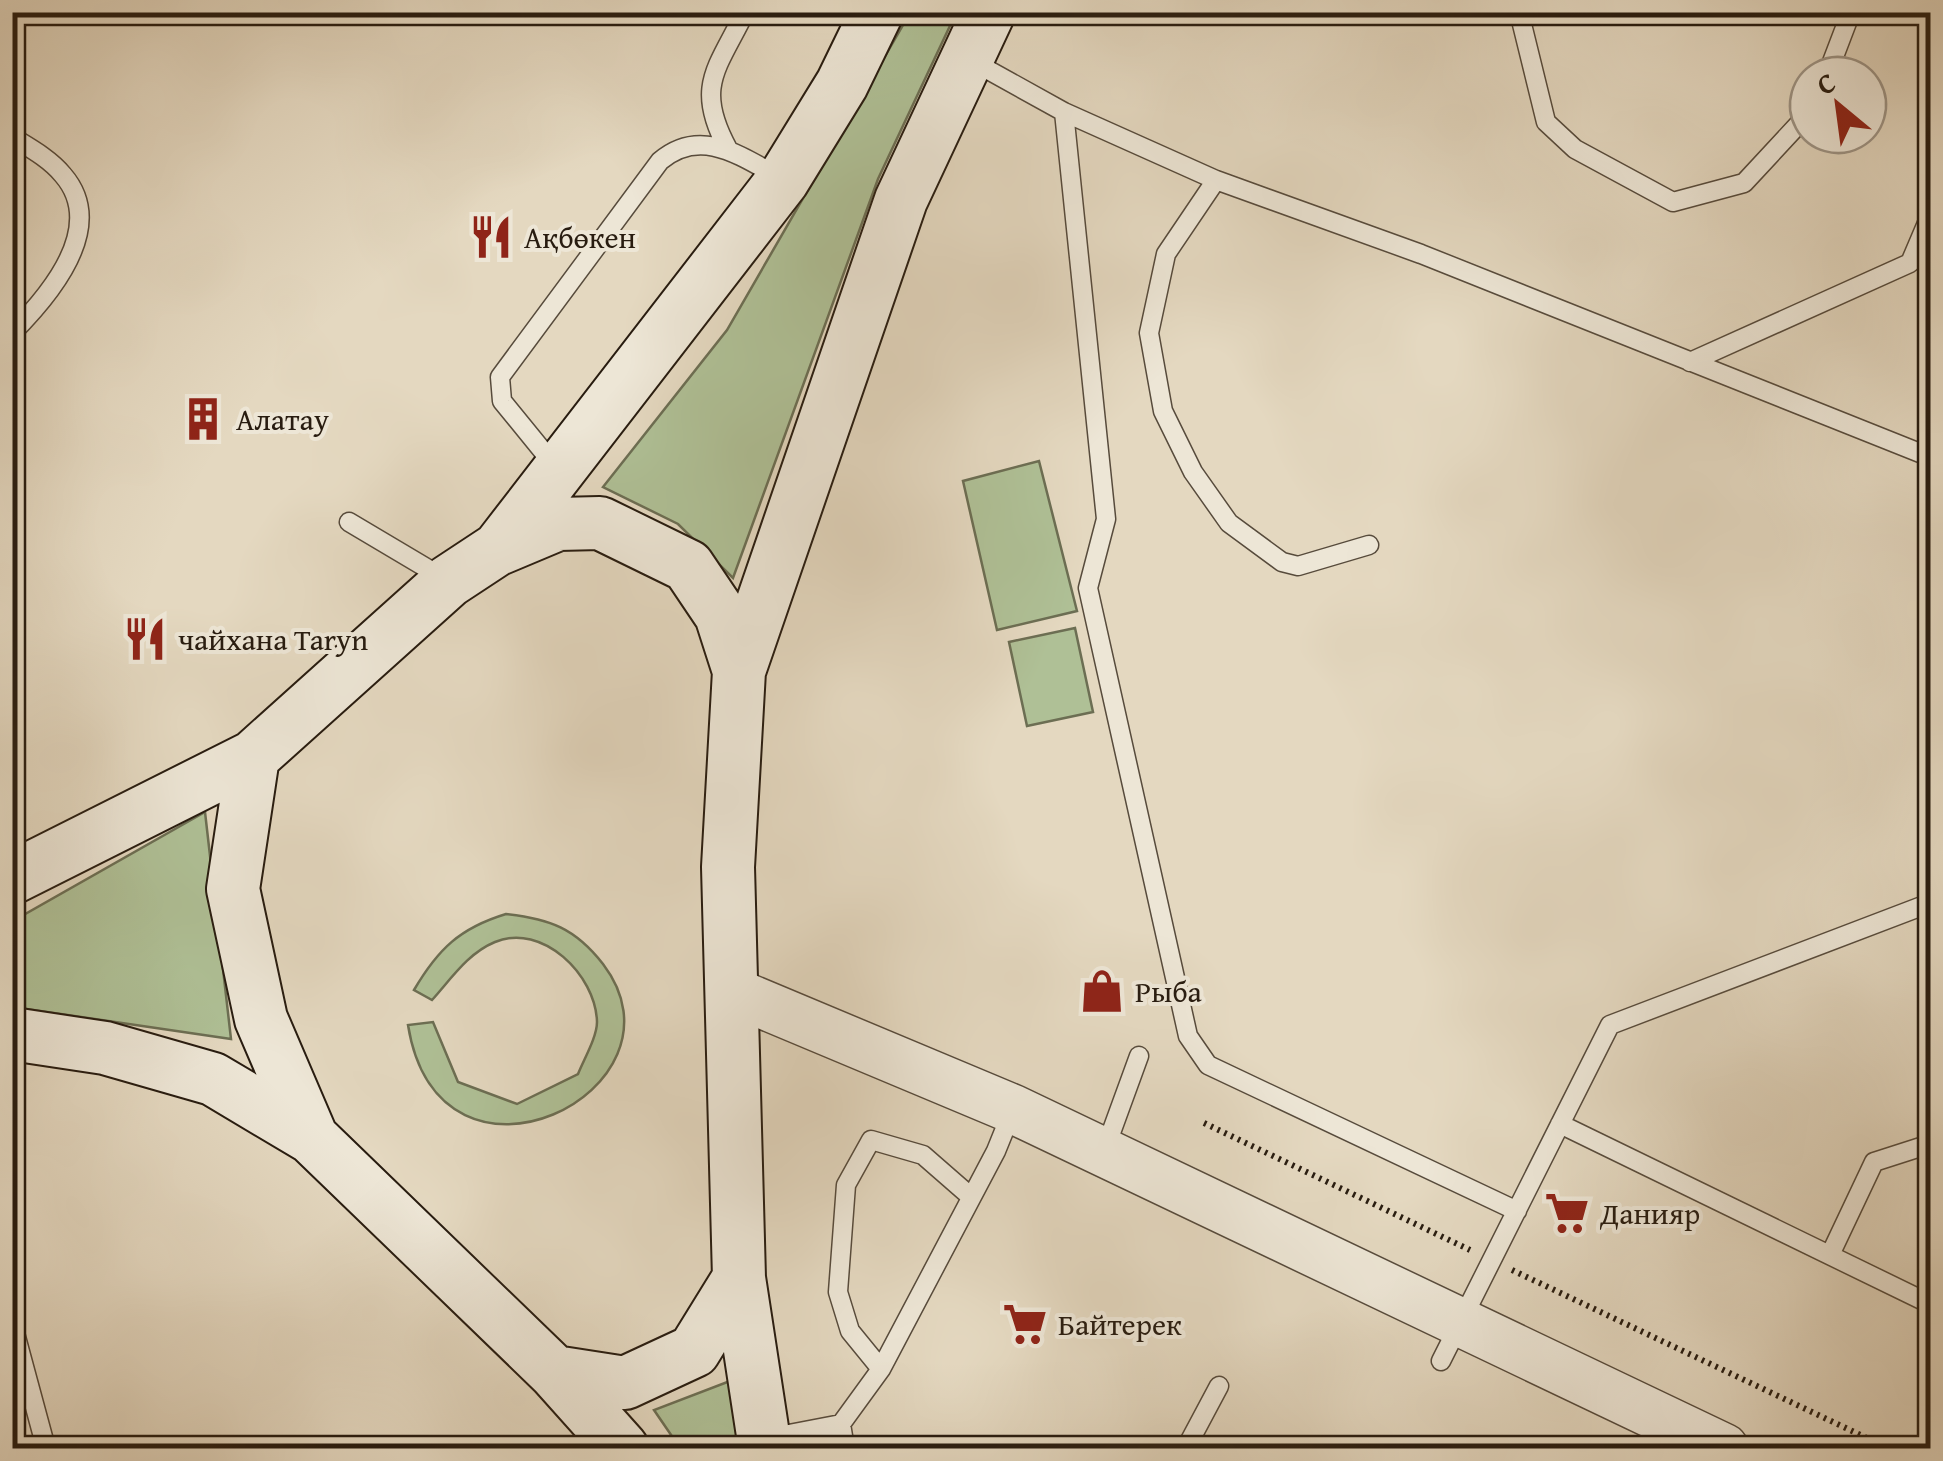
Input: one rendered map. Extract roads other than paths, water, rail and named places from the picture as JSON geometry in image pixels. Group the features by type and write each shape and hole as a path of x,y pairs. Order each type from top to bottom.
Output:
{"main road":[{"path":"496,550 783,180 842,84 877,12"},
{"path":"764,1444 739,1278 728,867 739,671 901,200 978,35"},
{"path":"12,878 253,757 361,665 449,581 496,550 558,524 600,523 688,566 721,616 739,671"},
{"path":"253,757 232,889 261,1019 312,1138"},
{"path":"12,1034 105,1048 213,1079 312,1138 554,1372 622,1448"},
{"path":"554,1372 625,1383 694,1351 739,1278"}],"street":[{"path":"731,991 1013,1110 1104,1153 1449,1341 1702,1444"}],"lane":[{"path":"728,148 708,102 712,80 745,12"},
{"path":"1519,12 1546,122 1575,150 1672,202 1744,183 1788,136"},
{"path":"1835,55 1852,12"},
{"path":"978,35 1064,112 1216,180 1421,254 1930,457"},
{"path":"1064,112 1106,519 1088,588 1188,1036 1208,1066 1517,1211"},
{"path":"12,137 66,177 77,201 79,229 68,263 12,333"},
{"path":"559,470 502,401 498,390 505,366 660,161 690,144 728,148 783,180"},
{"path":"1216,180 1166,254 1148,333 1163,411 1193,472 1229,523 1282,562 1298,566 1368,545"},
{"path":"1690,362 1910,263 1930,216"},
{"path":"349,522 449,581"},
{"path":"1449,1341 1610,1026 1930,903"},
{"path":"1104,1153 1139,1056"},
{"path":"764,1444 841,1424 880,1370 1013,1110"},
{"path":"1560,1124 1930,1304"},
{"path":"880,1370 850,1331 838,1292 846,1185 871,1140 923,1155 970,1196"},
{"path":"1830,1255 1874,1162 1930,1144"},
{"path":"12,1322 46,1448"},
{"path":"1186,1448 1219,1386"},
{"path":"841,1424 845,1448"}],"place":[{"name":"Ақбөкен","path":"491,237"},
{"name":"Алатау","path":"203,419"},
{"name":"чайхана Taryn","path":"145,639"},
{"name":"Рыба","path":"1102,991"},
{"name":"Данияр","path":"1567,1213"},
{"name":"Байтерек","path":"1025,1324"}]}
